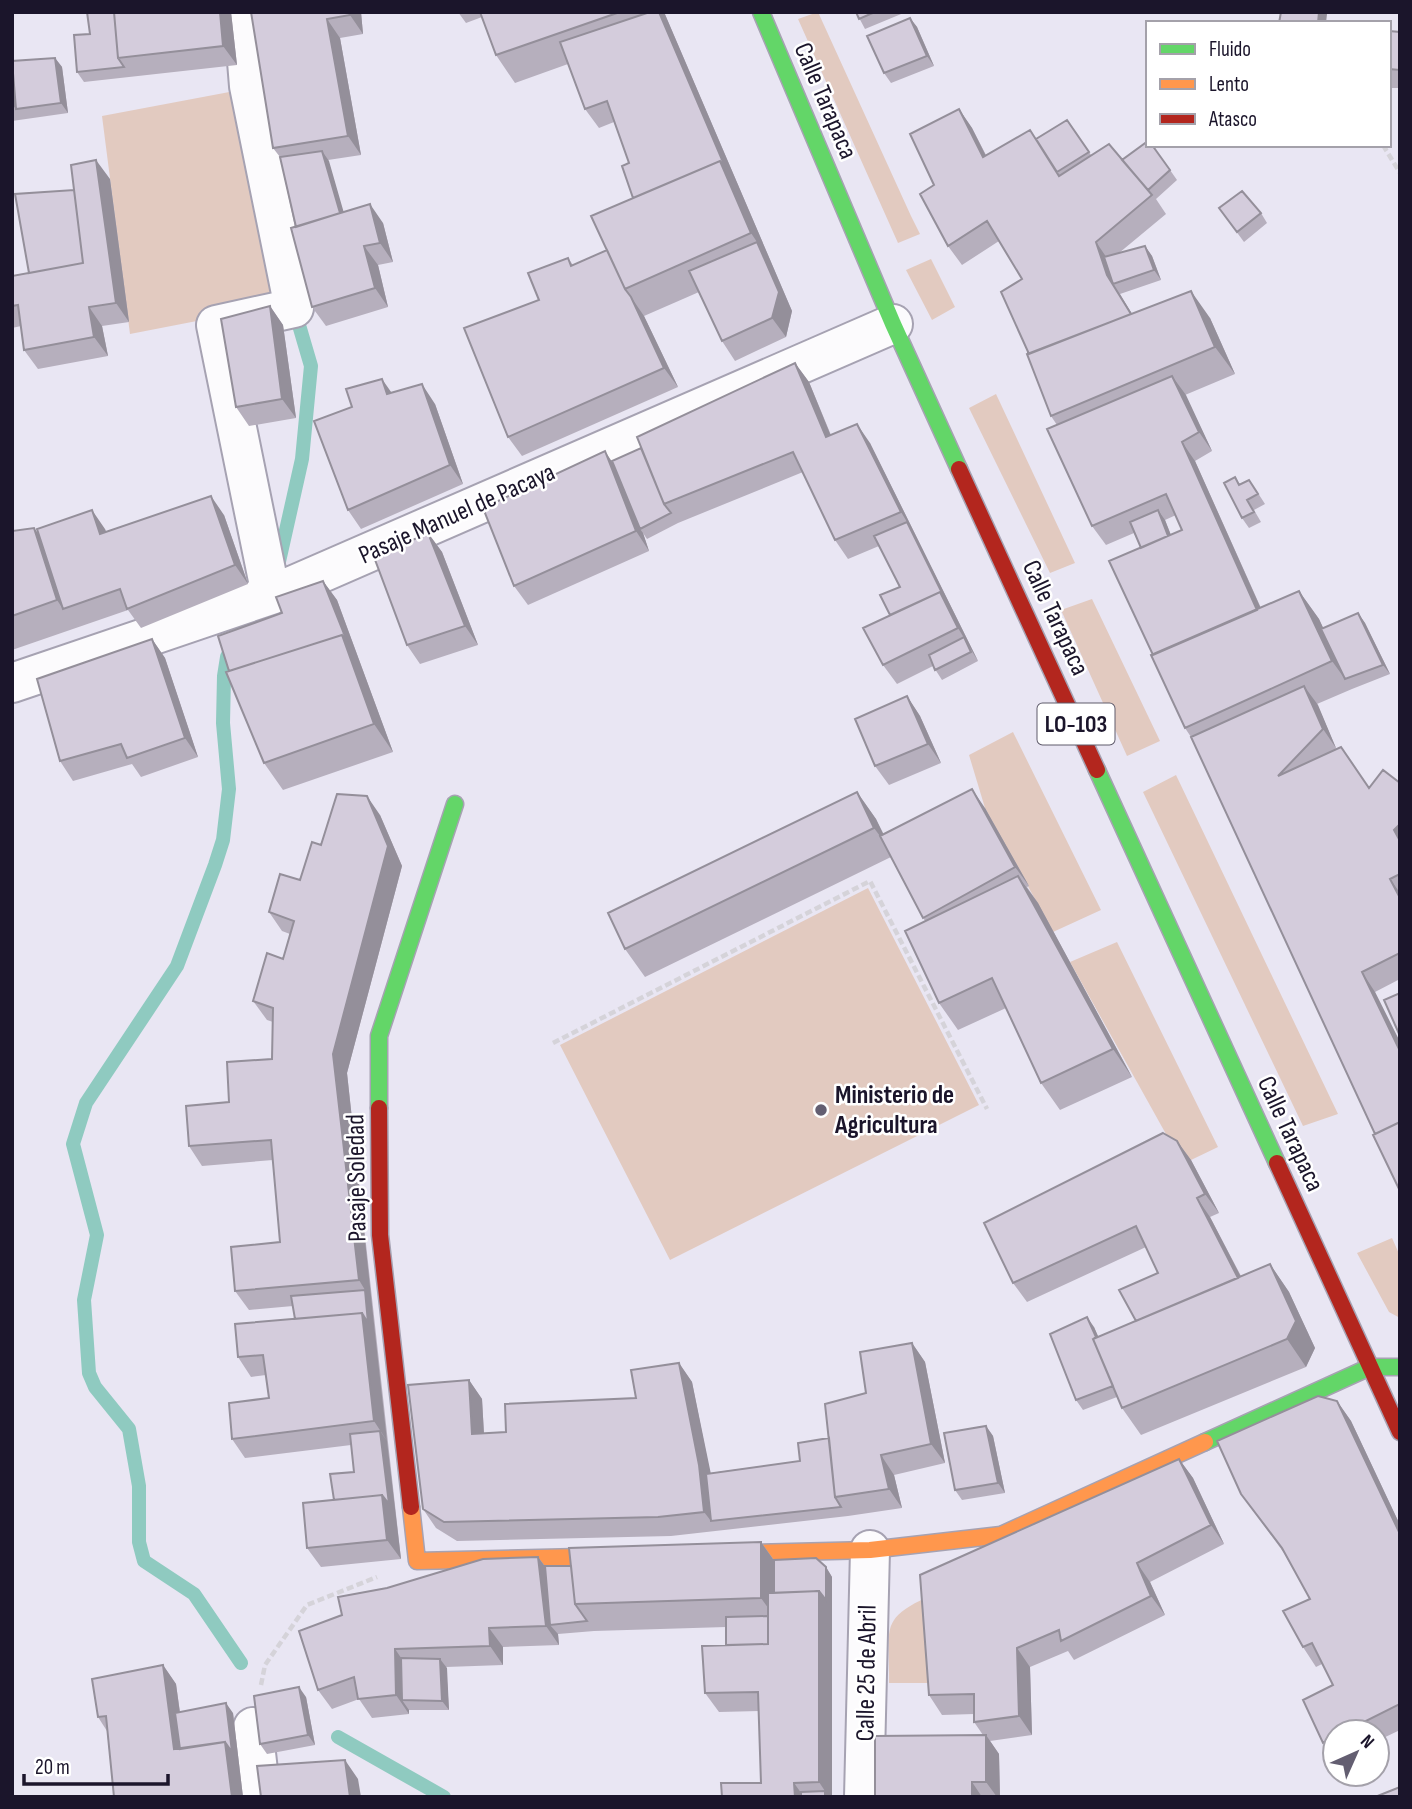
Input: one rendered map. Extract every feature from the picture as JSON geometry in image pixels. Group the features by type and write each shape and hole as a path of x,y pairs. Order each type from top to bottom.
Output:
{"street":[{"path":"243,12 249,86 294,308 216,325 271,595"},
{"name":"Calle Tarapaca","path":"761,12 893,324 1400,1432"},
{"name":"Pasaje Manuel de Pacaya","path":"12,683 271,595 893,324"},
{"name":"Pasaje Soledad","path":"417,1561 380,1235 379,1036 455,804"},
{"path":"692,1554 870,1550 1001,1535 1370,1367 1400,1367"},
{"name":"Calle 25 de Abril","path":"864,1797 870,1550"},
{"path":"417,1561 637,1556"},
{"path":"253,1727 261,1797"}],"path":[{"path":"1384,147 1400,173"},
{"path":"553,1043 870,881 987,1109"},
{"path":"253,1727 265,1665 307,1605 417,1561"}],"shaded area":[{"path":"818,12 920,234 898,243 798,19"},
{"path":"240,90 279,305 130,334 102,116"},
{"path":"931,259 955,307 932,320 906,270"},
{"path":"996,394 1075,563 1050,573 969,408"},
{"path":"1092,599 1160,741 1127,756 1061,610"},
{"path":"1013,732 1101,910 1053,932 985,808 969,755"},
{"path":"1176,775 1338,1114 1303,1126 1143,792"},
{"path":"868,888 979,1105 670,1260 560,1045"},
{"path":"1117,942 1218,1147 1191,1160 1176,1152 1070,962"},
{"path":"1392,1238 1400,1256 1400,1318 1389,1312 1357,1253"},
{"path":"934,1594 941,1683 889,1683 889,1636 895,1618 903,1610"}],"building":[{"path":"87,12 114,12 118,58 124,67 77,72 74,35 90,34"},
{"path":"114,12 220,12 223,46 118,58"},
{"path":"251,12 349,12 350,15 327,19 348,136 273,148"},
{"path":"480,12 620,12 496,55"},
{"path":"650,12 659,12 726,169 720,161 633,198 622,166 629,163 607,101 585,109 560,42"},
{"path":"856,12 875,12 859,19"},
{"path":"1281,12 1319,12 1318,21 1279,21"},
{"path":"910,18 927,56 884,73 867,36"},
{"path":"1391,31 1400,32 1400,70 1391,69"},
{"path":"55,58 61,103 16,109 12,61"},
{"path":"959,109 983,157 1030,130 1059,176 1109,144 1152,195 1096,242 1107,275 1131,314 1029,354 1001,292 1022,279 987,221 948,246 920,194 934,185 910,134"},
{"path":"1067,120 1089,152 1057,172 1036,139"},
{"path":"1146,142 1146,147 1153,147 1170,170 1148,190 1122,160"},
{"path":"322,151 340,213 296,227 280,157"},
{"path":"96,160 116,303 89,307 94,337 24,350 18,305 12,306 12,276 83,263 71,165"},
{"path":"720,161 751,233 625,289 591,216"},
{"path":"74,190 83,263 29,273 15,194"},
{"path":"1242,191 1261,213 1237,232 1219,208"},
{"path":"370,204 380,243 364,246 375,288 312,307 291,228"},
{"path":"757,242 779,292 772,318 722,341 689,271"},
{"path":"1145,246 1154,270 1113,284 1104,257"},
{"path":"607,250 664,368 508,437 464,328 539,300 528,273 568,258 571,266"},
{"path":"1191,291 1215,347 1051,416 1027,354"},
{"path":"270,306 282,399 236,407 221,319"},
{"path":"795,363 826,437 857,424 901,512 835,540 793,452 664,504 637,437"},
{"path":"1172,376 1199,432 1182,442 1257,610 1153,655 1109,561 1182,530 1166,494 1092,526 1047,429"},
{"path":"382,379 387,394 422,384 450,465 348,510 314,421 352,407 346,389"},
{"path":"641,448 664,504 671,513 640,529 612,461"},
{"path":"605,451 636,531 514,586 483,508"},
{"path":"1235,477 1239,485 1249,480 1258,494 1247,500 1254,512 1242,518 1224,483"},
{"path":"211,496 235,565 127,609 120,589 63,609 37,529 92,510 100,534"},
{"path":"1158,510 1168,536 1141,548 1130,522"},
{"path":"907,522 946,601 940,592 890,615 880,595 900,587 874,536"},
{"path":"34,528 57,600 12,616 12,531"},
{"path":"428,533 465,626 407,645 374,557"},
{"path":"323,581 348,644 342,635 229,671 218,636 282,613 276,597"},
{"path":"1299,591 1332,661 1185,728 1151,655"},
{"path":"940,592 958,628 883,665 863,628"},
{"path":"1358,613 1383,665 1345,679 1321,629"},
{"path":"342,635 374,724 264,763 226,672"},
{"path":"964,637 971,652 935,670 929,655"},
{"path":"152,639 185,738 127,758 121,744 60,761 37,679"},
{"path":"1304,686 1323,729 1278,776 1341,747 1369,788 1383,770 1400,783 1400,824 1394,830 1400,841 1400,874 1390,879 1400,898 1400,953 1362,972 1400,1048 1400,1122 1375,1134 1191,737"},
{"path":"907,696 928,744 875,766 855,719"},
{"path":"972,789 1015,867 923,918 880,836"},
{"path":"857,792 874,828 625,949 608,913"},
{"path":"337,794 367,796 388,846 333,1054 359,1280 235,1291 231,1247 280,1242 271,1140 189,1146 186,1106 229,1102 227,1062 272,1059 273,1008 253,1001 267,953 283,959 294,921 269,912 280,874 300,880 312,842 321,845"},
{"path":"1018,876 1113,1049 1041,1083 992,978 939,1003 905,931"},
{"path":"1400,993 1400,1036 1384,1000"},
{"path":"1400,1122 1400,1191 1373,1135"},
{"path":"1163,1133 1177,1141 1205,1194 1197,1198 1238,1278 1136,1321 1119,1290 1158,1273 1136,1226 1013,1283 984,1223"},
{"path":"1270,1264 1296,1321 1287,1339 1122,1408 1093,1339"},
{"path":"365,1290 368,1323 362,1313 295,1319 291,1296"},
{"path":"362,1313 374,1421 232,1439 229,1403 269,1398 263,1355 238,1357 235,1324"},
{"path":"1087,1317 1096,1337 1093,1339 1113,1386 1076,1400 1050,1334"},
{"path":"912,1343 931,1444 881,1455 889,1489 835,1497 825,1404 866,1393 860,1352"},
{"path":"679,1363 699,1465 704,1512 658,1517 444,1522 423,1509 408,1385 469,1380 472,1434 506,1432 505,1404 636,1398 631,1370"},
{"path":"1318,1396 1337,1401 1400,1534 1400,1704 1372,1718 1321,1718 1321,1739 1303,1700 1333,1685 1312,1643 1303,1647 1283,1611 1310,1599 1282,1548 1241,1494 1217,1441"},
{"path":"986,1426 998,1483 955,1490 944,1433"},
{"path":"380,1431 389,1504 382,1495 334,1500 330,1474 354,1472 350,1434"},
{"path":"829,1438 835,1497 841,1507 711,1521 706,1474 800,1461 798,1443"},
{"path":"1179,1459 1211,1525 1137,1563 1151,1596 1061,1641 1059,1630 1017,1648 1019,1716 974,1722 974,1694 929,1695 920,1575"},
{"path":"382,1495 387,1540 307,1548 303,1503"},
{"path":"761,1542 761,1598 575,1604 569,1548"},
{"path":"538,1557 546,1626 489,1628 490,1646 395,1649 396,1695 358,1699 354,1677 318,1690 299,1631 342,1615 338,1597 387,1588 483,1559"},
{"path":"816,1558 826,1567 826,1600 819,1591 774,1593 774,1560"},
{"path":"545,1566 571,1566 575,1604 587,1621 550,1625"},
{"path":"819,1591 819,1782 794,1783 795,1797 722,1797 721,1783 761,1783 758,1692 705,1693 702,1646 768,1644 768,1593"},
{"path":"768,1616 768,1644 726,1645 726,1617"},
{"path":"401,1658 440,1659 442,1701 402,1700"},
{"path":"163,1665 174,1749 225,1742 232,1797 114,1797 106,1716 98,1717 92,1679"},
{"path":"299,1687 308,1735 260,1744 254,1696"},
{"path":"226,1703 232,1752 225,1742 180,1749 175,1713"},
{"path":"986,1735 986,1782 972,1782 972,1797 875,1797 875,1736"},
{"path":"345,1760 350,1797 261,1797 257,1766"},
{"path":"1400,1787 1400,1797 1375,1797"},
{"path":"825,1791 825,1797 801,1797 801,1792"}],"waterway":[{"path":"278,566 302,459 311,366 294,308"},
{"path":"241,1663 194,1594 144,1561 139,1542 139,1486 129,1429 95,1387 89,1373 84,1300 97,1235 73,1144 86,1103 177,966 215,865 223,840 229,789 223,723 227,657 236,639 260,609"},
{"path":"338,1737 444,1797"}],"traffic: fast":[{"path":"761,12 893,324 959,469"},
{"path":"1097,770 1277,1163"},
{"path":"379,1108 379,1036 455,804"},
{"path":"1205,1442 1370,1367 1400,1367"}],"traffic: slow":[{"path":"715,1554 870,1550 1001,1535 1205,1442"},
{"path":"411,1507 417,1561 623,1556"}],"traffic: jam":[{"path":"959,469 1097,770"},
{"path":"379,1108 380,1235 411,1507"},
{"path":"1277,1163 1400,1432"}],"place":[{"name":"Ministerio de Agricultura","path":"821,1110"}]}
